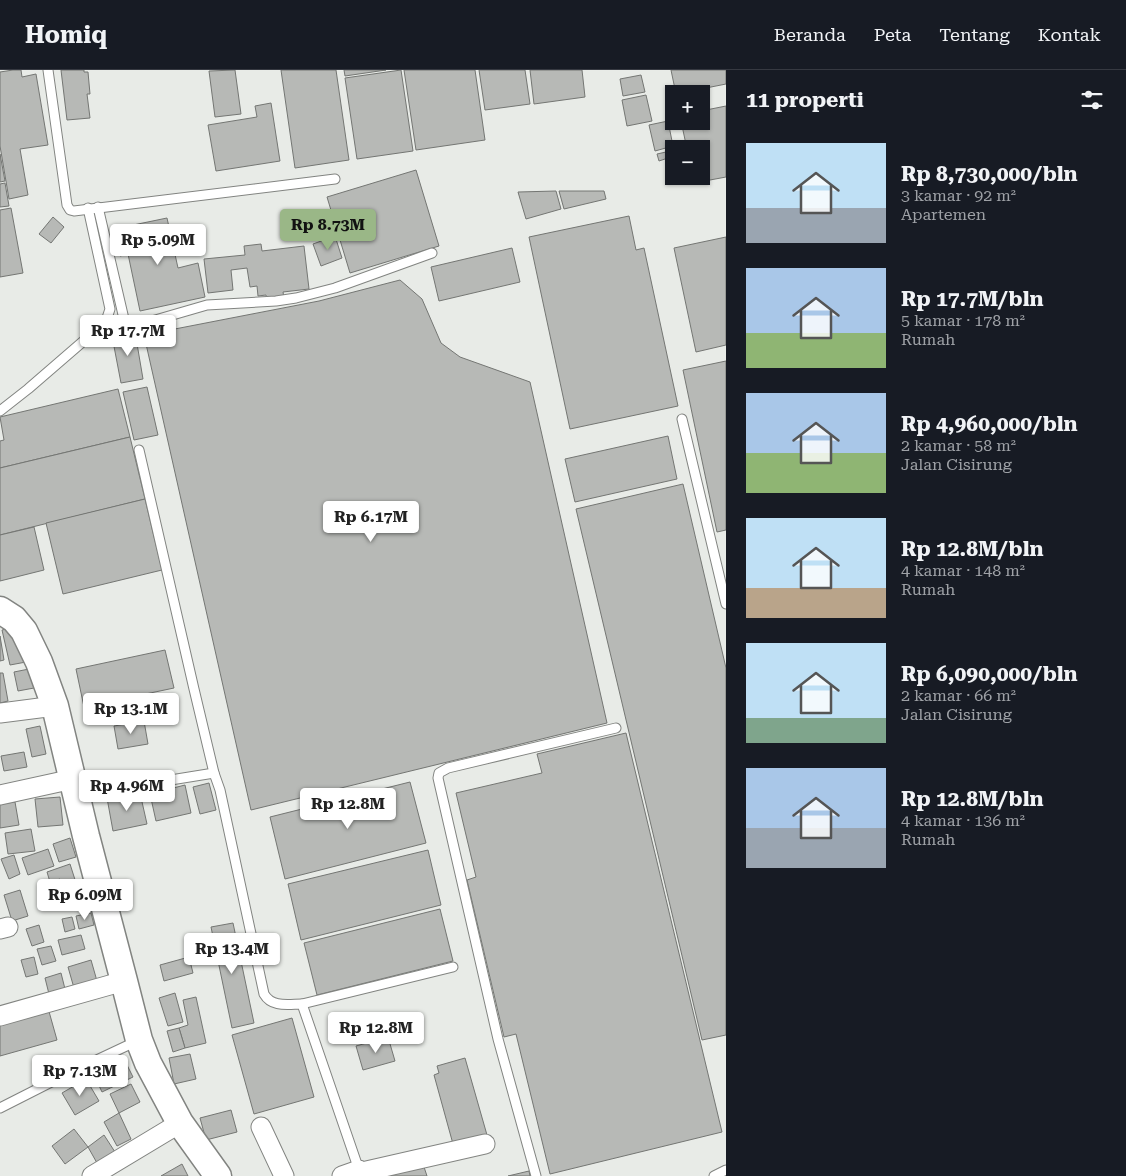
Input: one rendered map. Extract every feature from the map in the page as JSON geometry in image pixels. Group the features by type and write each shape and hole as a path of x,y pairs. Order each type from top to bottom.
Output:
{"main road":[{"path":"0,610 14,619 24,631 39,662 55,706 86,836 139,1040 148,1063 180,1123 218,1176"}],"street":[{"path":"0,713 55,706"},
{"path":"0,795 75,787"},
{"path":"0,1016 124,981"},
{"path":"92,1176 180,1123"},
{"path":"261,1127 284,1176"},
{"path":"357,1174 485,1144"}],"lane":[{"path":"48,70 67,205 70,210 335,179"},
{"path":"98,207 124,319 130,325 138,325 207,305 296,298 335,288 432,253"},
{"path":"0,410 58,364 107,318 110,310 88,208"},
{"path":"682,419 726,604"},
{"path":"139,450 214,773 220,790 264,994 273,1003 302,1004 453,967"},
{"path":"536,1176 496,1030 438,778 439,773 448,768 616,728"},
{"path":"75,787 214,773"},
{"path":"302,1004 357,1174"},
{"path":"0,1108 68,1073 139,1040"},
{"path":"714,1176 726,1170"}],"building":[{"path":"21,70 22,77 36,74 48,145 20,149 28,195 9,199 0,146 0,72"},
{"path":"61,70 84,70 84,72 88,72 90,94 87,94 90,118 67,120"},
{"path":"235,70 241,114 215,117 209,71"},
{"path":"281,70 336,70 349,160 295,168"},
{"path":"344,70 386,70 345,76"},
{"path":"401,70 413,151 357,159 345,78"},
{"path":"404,70 475,70 485,140 416,150"},
{"path":"479,70 525,70 530,104 485,110"},
{"path":"530,70 582,70 585,97 534,104"},
{"path":"671,70 726,70 726,84 710,87 710,85 674,85"},
{"path":"641,75 645,92 623,96 620,79"},
{"path":"646,95 652,121 627,126 622,100"},
{"path":"271,103 280,161 216,171 208,125 257,117 255,106"},
{"path":"726,106 726,177 710,180 710,140 685,140 683,130 710,130 710,109"},
{"path":"665,122 665,130 670,130 672,140 665,140 665,148 655,151 649,125"},
{"path":"665,152 665,159 659,161 657,154"},
{"path":"0,154 5,181 0,182"},
{"path":"416,170 439,246 350,273 327,197"},
{"path":"5,183 9,206 0,207 0,184"},
{"path":"556,191 561,209 526,219 518,192"},
{"path":"559,191 604,191 606,199 564,209"},
{"path":"11,208 23,273 0,277 0,210"},
{"path":"629,216 636,250 644,248 678,406 570,429 529,237"},
{"path":"53,217 64,227 51,243 39,234"},
{"path":"167,218 178,268 198,263 205,297 140,311 128,254 120,256 114,229"},
{"path":"335,236 342,258 321,266 313,244"},
{"path":"726,237 726,345 696,352 674,248"},
{"path":"261,244 262,251 304,246 309,289 283,292 284,298 267,300 266,295 258,296 257,286 250,287 247,268 231,270 233,290 208,293 204,259 245,255 244,246"},
{"path":"512,248 520,282 439,301 431,267"},
{"path":"400,280 422,299 441,343 460,357 530,382 607,723 251,810 144,335 319,301"},
{"path":"135,332 143,379 121,383 112,336"},
{"path":"726,361 726,530 717,532 683,370"},
{"path":"147,387 158,435 134,440 123,392"},
{"path":"118,389 130,437 0,468 0,441 4,440 0,417"},
{"path":"668,436 677,479 575,502 565,459"},
{"path":"130,437 145,499 0,535 0,468"},
{"path":"683,484 726,668 726,1035 702,1040 576,509"},
{"path":"145,499 162,570 63,594 46,523"},
{"path":"34,527 44,570 0,581 0,535"},
{"path":"18,626 26,662 10,665 2,630"},
{"path":"0,636 4,660 0,661"},
{"path":"165,650 174,688 84,707 76,669"},
{"path":"29,669 34,688 18,691 14,672"},
{"path":"0,673 3,673 8,701 0,703"},
{"path":"144,721 148,744 118,749 114,726"},
{"path":"40,726 46,754 32,757 26,729"},
{"path":"626,733 722,1132 550,1174 516,1034 504,1037 467,880 476,877 456,793 542,773 537,754"},
{"path":"24,752 27,767 4,771 1,756"},
{"path":"410,782 426,843 285,879 270,817"},
{"path":"209,783 216,810 200,814 193,787"},
{"path":"185,785 191,813 156,821 150,794"},
{"path":"140,793 147,824 113,831 107,798"},
{"path":"60,797 63,825 38,827 35,799"},
{"path":"15,802 19,825 0,828 0,804"},
{"path":"31,829 35,851 8,854 5,833"},
{"path":"70,838 76,857 59,862 53,844"},
{"path":"48,849 54,866 28,875 22,858"},
{"path":"428,850 441,905 301,940 288,884"},
{"path":"14,855 20,874 9,879 1,859"},
{"path":"70,864 77,886 64,891 60,879 50,882 47,872"},
{"path":"20,890 28,916 12,921 4,895"},
{"path":"440,909 453,961 317,995 304,943"},
{"path":"91,913 94,925 79,929 76,916"},
{"path":"72,917 75,929 65,932 62,919"},
{"path":"233,923 254,1023 232,1028 211,927"},
{"path":"39,925 44,942 32,946 26,929"},
{"path":"81,935 85,949 62,955 58,940"},
{"path":"51,946 56,961 42,965 37,949"},
{"path":"34,957 38,974 26,977 21,960"},
{"path":"189,957 193,973 164,981 160,965"},
{"path":"91,960 97,981 74,988 68,967"},
{"path":"61,973 65,989 49,994 45,978"},
{"path":"175,993 183,1022 168,1026 159,998"},
{"path":"196,997 206,1043 185,1048 179,1028 188,1025 183,1000"},
{"path":"48,1008 57,1040 0,1056 0,1021"},
{"path":"292,1018 314,1097 254,1114 232,1035"},
{"path":"179,1028 185,1048 173,1052 167,1031"},
{"path":"388,1037 395,1061 363,1070 356,1046"},
{"path":"190,1054 196,1079 174,1084 169,1058"},
{"path":"465,1058 487,1135 453,1144 434,1075 439,1073 437,1066"},
{"path":"124,1059 133,1077 102,1092 94,1075"},
{"path":"86,1079 99,1101 75,1115 62,1093"},
{"path":"131,1084 140,1102 119,1113 110,1094"},
{"path":"231,1110 237,1132 206,1140 200,1118"},
{"path":"119,1113 131,1139 117,1146 104,1122"},
{"path":"74,1129 88,1147 65,1164 52,1146"},
{"path":"104,1135 115,1152 97,1163 88,1147"},
{"path":"422,1161 427,1176 379,1176"},
{"path":"182,1164 188,1176 161,1176"},
{"path":"529,1171 530,1176 508,1176"}]}
